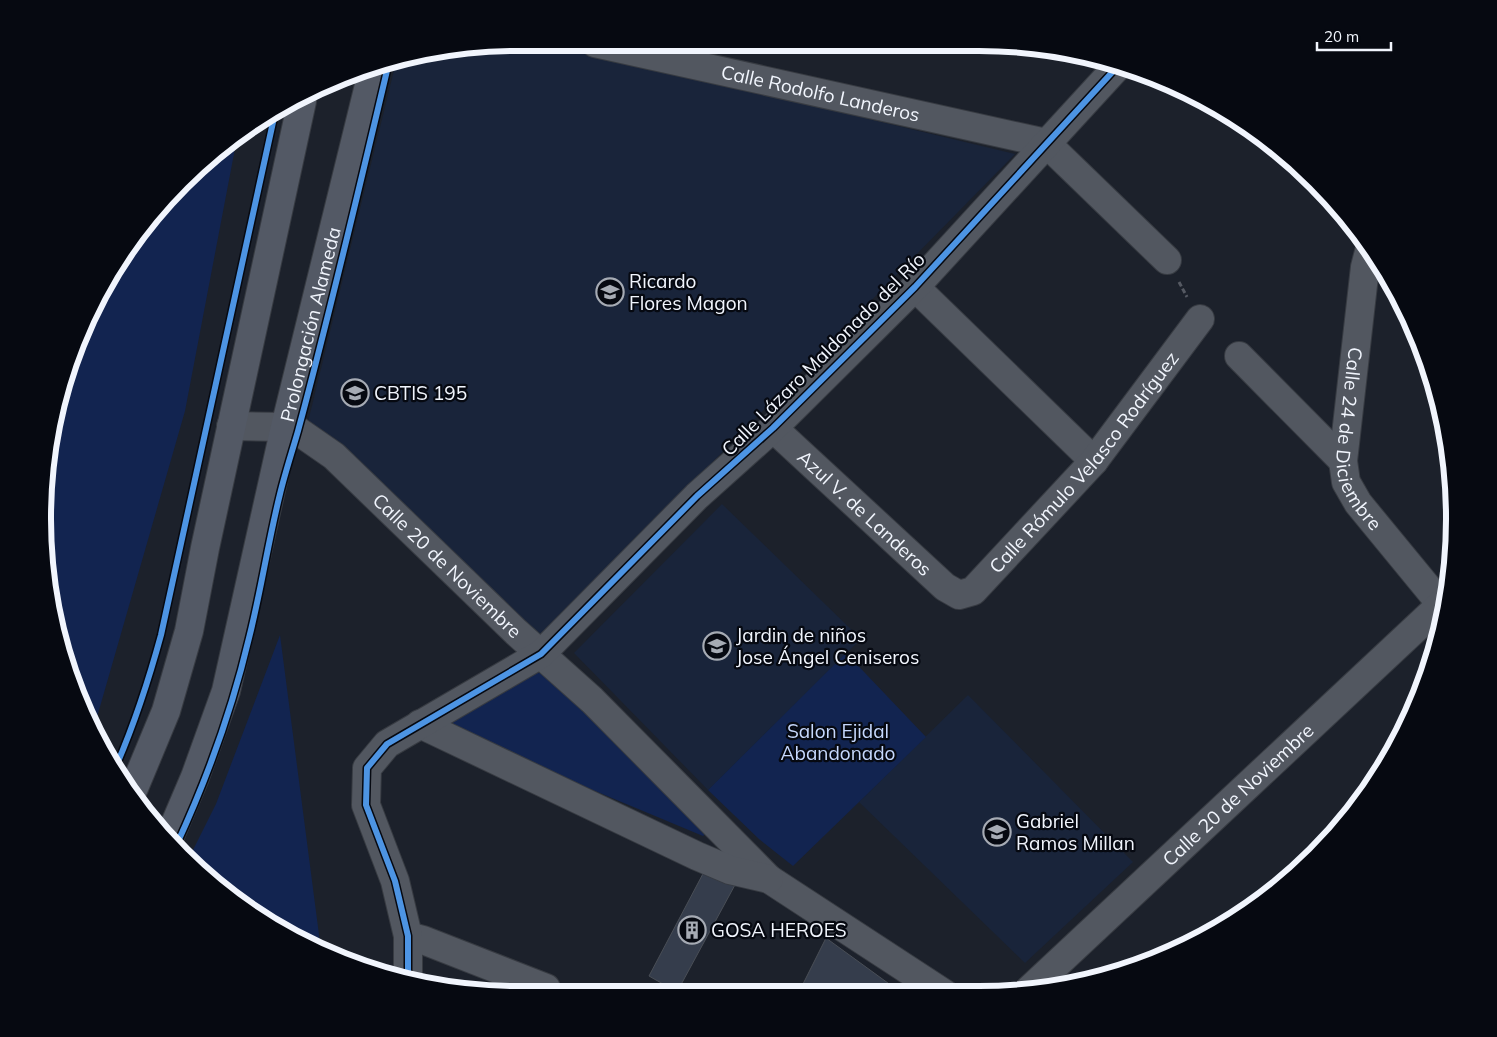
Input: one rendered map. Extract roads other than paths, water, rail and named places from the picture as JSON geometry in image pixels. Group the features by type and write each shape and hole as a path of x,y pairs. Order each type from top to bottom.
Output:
{"main road":[{"name":"Prolongación Alameda","path":"172,832 195,777 226,691 285,427 372,75"},
{"path":"135,785 151,749 178,671 198,590 205,548 301,105"}],"street":[{"name":"Calle Rodolfo Landeros","path":"635,51 1046,143"},
{"name":"Calle Lázaro Maldonado del Río","path":"408,972 408,936 395,881 366,805 367,768 387,744 541,654 697,496 773,428 915,287 1113,71"},
{"path":"1046,143 1167,260"},
{"name":"Calle 24 de Diciembre","path":"1367,259 1343,461 1346,482 1358,504 1439,596"},
{"path":"915,287 1094,461"},
{"name":"Calle Rómulo Velasco Rodríguez","path":"959,595 973,591 1094,461 1200,319"},
{"path":"1239,356 1343,461"},
{"name":"Calle 20 de Noviembre","path":"231,426 285,427 298,431 334,456 606,714 769,879 933,986"},
{"name":"Azul V. de Landeros","path":"773,428 945,587 959,595"},
{"name":"Calle 20 de Noviembre","path":"1037,982 1437,607"},
{"name":"Calle 20 de Noviembre","path":"420,724 697,856 730,870 769,879"},
{"path":"408,936 424,940 541,986"}],"place":[{"name":"Ricardo Flores Magon","path":"610,292"},
{"name":"CBTIS 195","path":"355,393"},
{"name":"Jardin de niños Jose Ángel Ceniseros","path":"717,646"},
{"name":"Gabriel Ramos Millan","path":"997,832"},
{"name":"GOSA HEROES","path":"692,930"}],"park label":[{"name":"Salon Ejidal Abandonado","path":"838,742"}]}
